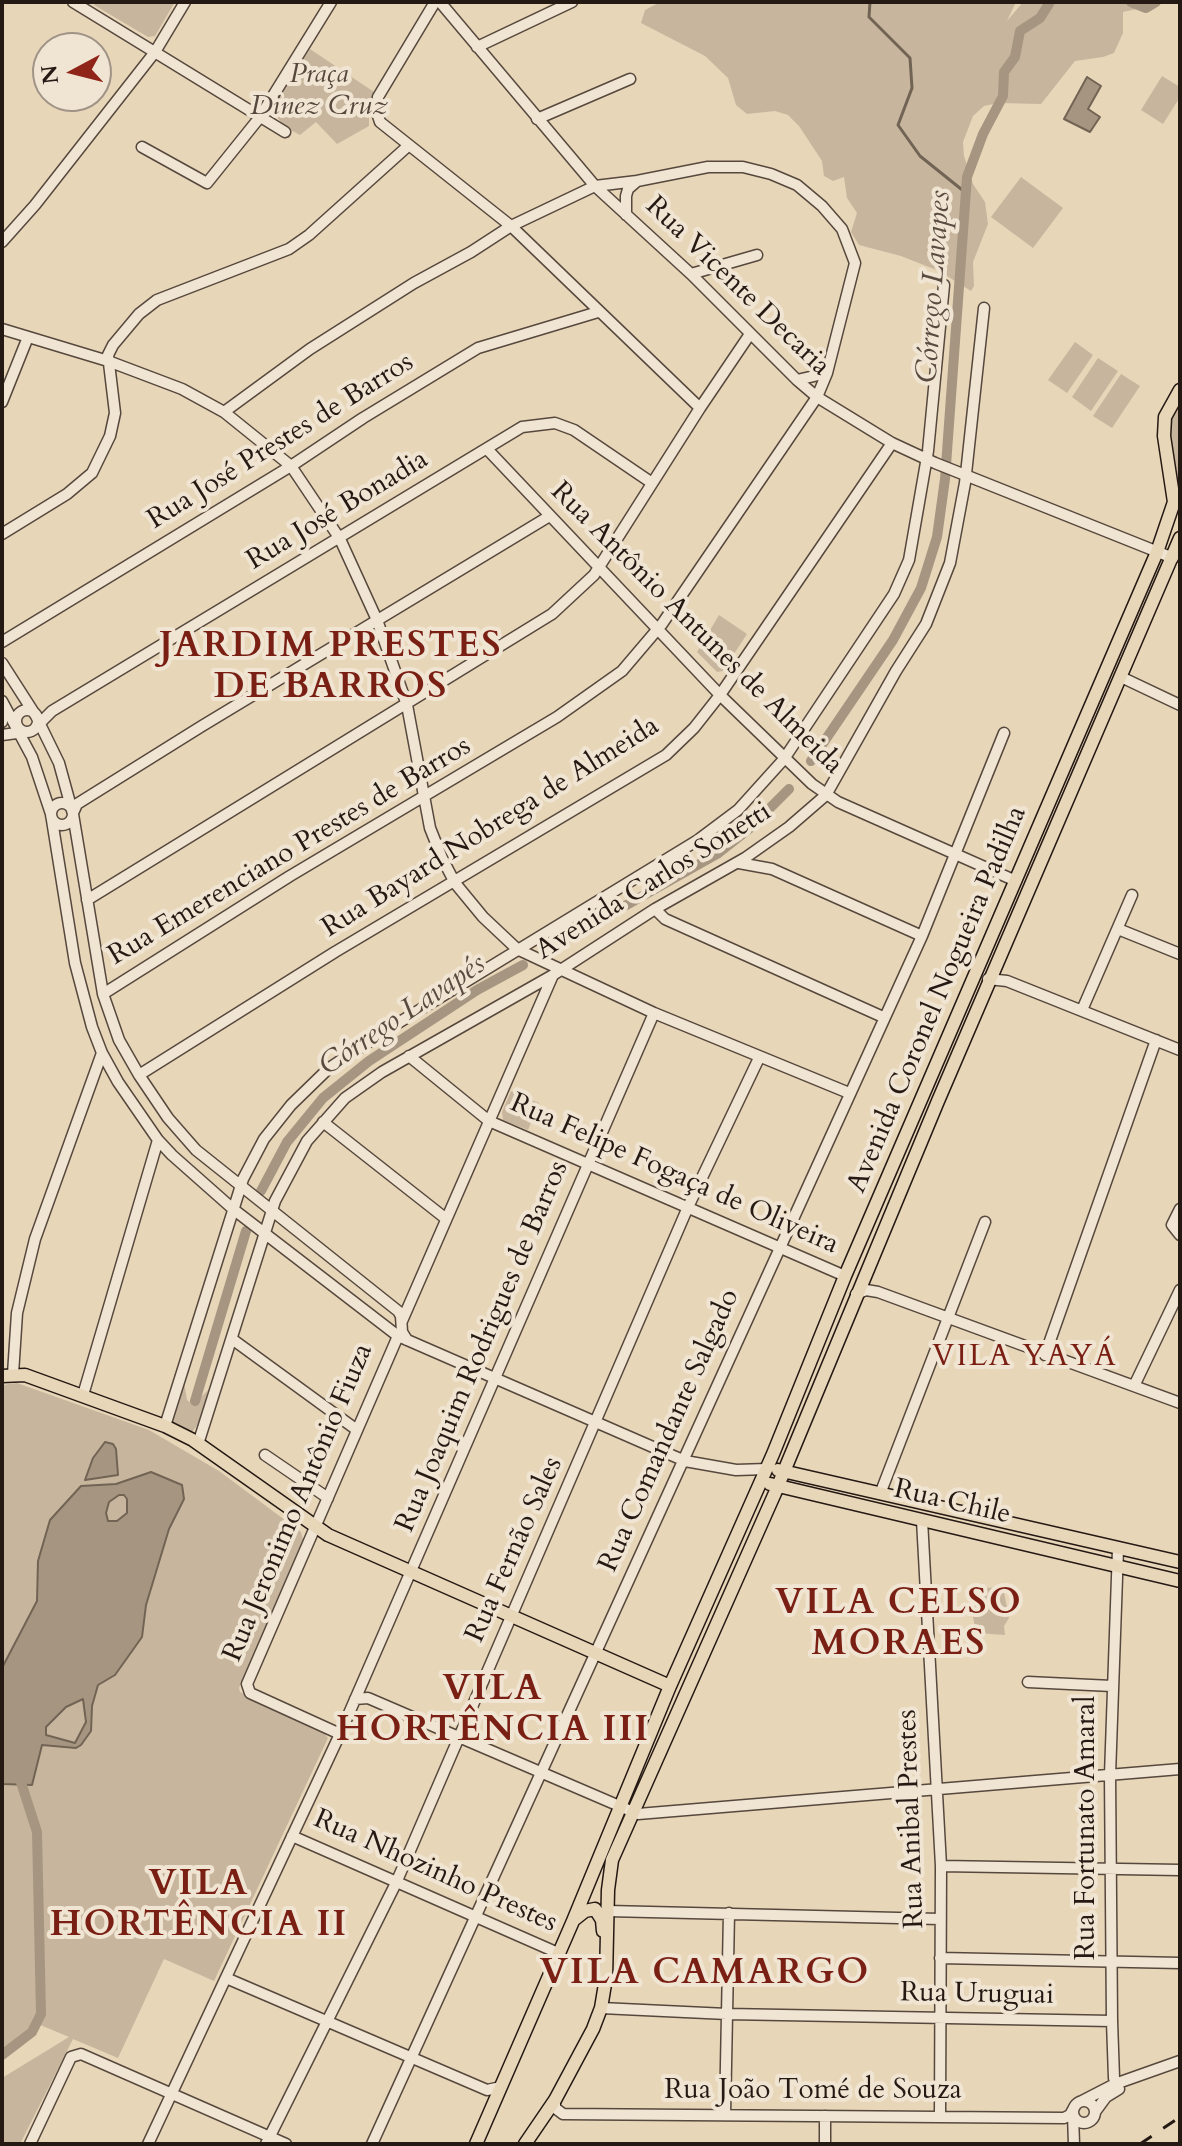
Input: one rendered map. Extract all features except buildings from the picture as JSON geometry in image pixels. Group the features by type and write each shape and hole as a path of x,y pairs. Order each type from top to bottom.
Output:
{"main road":[{"name":"Avenida Coronel Nogueira Padilha","path":"476,2144 558,1953 778,1487 988,973 1016,881 1157,552 1174,502 1164,436 1165,417 1180,392"},
{"path":"1167,456 1180,449"},
{"name":"Avenida Coronel Nogueira Padilha","path":"601,2008 606,1961 601,1910 626,1810 670,1686 764,1475 845,1276 988,973 1180,538"},
{"path":"8,1375 83,1395 165,1426 196,1442 315,1527 670,1686"},
{"path":"793,1445 801,1471 821,1481"},
{"path":"764,1475 784,1472"},
{"name":"Rua Chile","path":"784,1472 1180,1562"},
{"path":"764,1475 778,1487"},
{"name":"Rua Chile","path":"778,1487 1180,1581"},
{"path":"573,1921 585,1911 601,1910"},
{"path":"525,2144 555,2100 601,2008"}],"street":[{"path":"73,2 285,132"},
{"path":"2,242 35,205 155,52 185,2"},
{"path":"142,147 207,183 260,117 331,2"},
{"path":"438,2 376,103 376,116 408,146 511,226 700,408"},
{"name":"Rua Vicente Decaria","path":"438,2 595,186 817,397 892,443 931,461 1157,552"},
{"path":"477,47 572,2"},
{"path":"537,119 630,79"},
{"path":"2,534 67,494 92,473 110,436 115,413 108,361 113,345 148,306 289,249 309,235 408,146"},
{"name":"Rua Emerenciano Prestes de Barros","path":"103,994 290,876 424,798 622,671 659,629 817,397 827,373 855,263 842,229 822,206 797,185 771,174 743,167 708,167 595,186 511,226 346,325 224,412"},
{"path":"626,215 628,189 637,181"},
{"path":"691,274 757,255"},
{"name":"Avenida Carlos Sonetti","path":"165,1426 240,1186 264,1139 291,1105 328,1069 517,949 698,840 738,810 787,762 903,578 909,560 931,461 944,285"},
{"name":"Avenida Carlos Sonetti","path":"196,1442 272,1211 289,1171 307,1141 345,1098 409,1056 738,863 764,846 826,795 926,624 950,563 962,504 962,475 984,308"},
{"name":"Rua José Prestes de Barros","path":"2,642 478,348 598,312"},
{"path":"2,329 108,361 182,389 224,412 291,466 340,539 377,620 407,705 430,828 442,858 455,883 483,917 517,949 555,972 849,1093"},
{"path":"87,900 407,705 552,614 577,593 598,569 750,334"},
{"path":"2,402 28,337"},
{"path":"797,380 827,373"},
{"name":"Avenida Carlos Sonetti","path":"905,449 921,444 934,401"},
{"name":"Rua José Bonadia","path":"24,722 52,711 522,427 555,423 574,430 652,483"},
{"name":"Rua Bayard Nobrega de Almeida","path":"139,1075 335,952 666,755 694,728 720,695 892,443"},
{"name":"Rua Antônio Antunes de Almeida","path":"487,449 548,517 720,695 812,784 826,795 1016,881"},
{"path":"962,504 970,490 988,485"},
{"path":"52,816 62,825 71,809 548,517"},
{"path":"1157,552 1173,558"},
{"path":"2,663 24,722 52,816 75,963 92,1027 102,1053 158,1140 233,1209 397,1335 685,1461 764,1475"},
{"path":"1121,677 1180,705"},
{"path":"2,701 59,763 71,809 103,994 119,1040 139,1075 179,1132 217,1168 402,1308 402,1332 397,1335"},
{"path":"2,733 24,722"},
{"name":"Rua Comandante Salgado","path":"372,2144 922,936 1004,733"},
{"path":"52,816 53,808 71,809"},
{"path":"764,846 763,858 772,869"},
{"path":"738,863 772,869 922,936"},
{"path":"1082,1010 1132,895"},
{"path":"655,909 665,919 883,1017"},
{"path":"1118,929 1180,954"},
{"path":"586,952 581,970 589,984"},
{"name":"Rua Jeronimo Antônio Fiuza","path":"340,1734 250,1693 247,1688 397,1335 389,1317 402,1308 555,972"},
{"path":"988,973 1180,1050"},
{"name":"Rua Joaquim Rodrigues de Barros","path":"148,2144 340,1734 654,1013"},
{"path":"1045,1355 1156,1040"},
{"path":"8,1375 17,1313 35,1239 102,1053"},
{"name":"Rua Felipe Fogaça de Oliveira","path":"409,1056 489,1121 845,1276"},
{"name":"Rua Fernão Sales","path":"268,2140 396,1883 688,1207 759,1058"},
{"path":"323,1122 445,1218"},
{"path":"83,1395 158,1140"},
{"path":"1180,1209 1172,1225 1180,1235"},
{"path":"880,1494 985,1222"},
{"path":"866,1273 868,1284 878,1292"},
{"path":"856,1294 866,1290 878,1292 1180,1403"},
{"path":"1134,1386 1180,1290"},
{"path":"232,1339 357,1430"},
{"path":"265,1455 328,1498"},
{"name":"Rua Anibal Prestes","path":"922,1520 941,1866 940,2116"},
{"path":"1116,1566 1118,1549"},
{"name":"Rua Fortunato Amaral","path":"1116,1566 1110,1775 1112,2021 1117,2087"},
{"path":"1028,1682 1112,1686"},
{"path":"355,1699 368,1698 626,1810 1180,1769"},
{"name":"Rua Nhozinho Prestes","path":"292,1836 558,1953"},
{"path":"941,1866 1180,1870"},
{"path":"601,1910 940,1919"},
{"path":"725,2115 729,1913"},
{"path":"940,1958 1180,1963"},
{"path":"226,1978 487,2090 501,2087"},
{"name":"Rua Uruguai","path":"601,2008 727,2014 1112,2021"},
{"path":"30,2144 71,2057 76,2054 268,2140 286,2144"},
{"path":"1076,2144 1073,2112 1082,2101 1180,2061"},
{"path":"1076,2144 1095,2112 1117,2087"},
{"name":"Rua João Tomé de Souza","path":"555,2100 555,2108 563,2114 1064,2118 1073,2112"},
{"path":"1082,2101 1091,2104 1095,2112"},
{"path":"1073,2112 1079,2122 1088,2122"},
{"path":"825,2116 825,2144"}],"green space":[{"path":"96,2 175,2 155,36 148,37 94,5"},
{"path":"660,2 1016,2 1007,21 1023,2 1164,3 1123,12 1123,33 1114,53 1075,61 1041,104 998,103 984,106 973,116 963,142 964,156 973,184 985,202 988,224 973,262 974,286 971,291 939,271 901,256 859,245 851,232 857,213 847,198 844,177 833,181 824,176 822,161 788,115 775,111 747,114 736,105 728,78 705,56 641,23 645,10"},
{"name":"Praça Dinez Cruz","path":"310,49 374,92 369,104 369,126 337,144 316,122 300,135 285,127 273,112"},
{"path":"1162,76 1180,87 1180,97 1163,124 1141,110"},
{"path":"1021,177 1063,208 1033,248 991,217"},
{"path":"1075,342 1093,355 1067,393 1048,380"},
{"path":"1098,358 1118,371 1091,411 1072,397"},
{"path":"1121,374 1140,386 1112,428 1093,416"},
{"path":"1180,399 1180,489 1168,425"},
{"path":"719,615 747,634 723,671 717,672 697,652"},
{"path":"511,1091 539,1103 528,1130 503,1120 502,1112"},
{"path":"184,1382 187,1400 193,1405 208,1390 200,1421 193,1431 184,1431 173,1422 174,1407"},
{"path":"17,1383 149,1430 219,1471 301,1532 303,1540 239,1688 240,1692 328,1738 214,1981 164,1959 118,2058 73,2039 20,2144 2,2144 2,2078 69,2037 38,2024 2,2055 2,1385"},
{"path":"1003,1587 1009,1618 1004,1626 1005,1635 976,1633 968,1589"}],"shaded area":[{"path":"1087,77 1101,86 1088,109 1100,117 1090,132 1064,119"},
{"path":"105,1442 113,1444 116,1449 118,1475 85,1480 93,1458"},
{"path":"151,1472 182,1485 184,1499 169,1529 146,1605 142,1637 115,1675 98,1685 92,1706 91,1731 81,1745 76,1748 42,1745 32,1785 3,1784 2,1668 37,1601 38,1561 50,1520 81,1486 116,1484","holes":["119,1495 127,1499 127,1513 117,1521 108,1521 106,1513 109,1502","83,1699 86,1722 75,1743 46,1735 46,1727 66,1707"]}],"waterway":[{"path":"870,2 869,17 910,58 912,88 898,125 920,156 966,193"},
{"name":"Córrego Lavapes","path":"811,761 893,640 921,588 937,537 945,479 967,177 983,134 1003,96 1004,72 1015,57 1020,31 1040,18 1050,2"},
{"name":"Córrego Lavapes","path":"1131,2 1146,8 1156,2"},
{"name":"Córrego Lavapés","path":"545,951 717,854 750,828 789,789"},
{"name":"Córrego Lavapés","path":"261,1191 287,1142 323,1098 369,1061 477,990 523,965"},
{"name":"Córrego Lavapes","path":"195,1401 246,1231"},
{"name":"Córrego Lavapés","path":"2,2055 32,2032 41,2014 37,1832 18,1773"}],"railway":[{"path":"1140,2144 1180,2117"}],"district":[{"name":"JARDIM PRESTES DE BARROS","path":"331,668"},
{"name":"VILA YAYÁ","path":"1025,1358"},
{"name":"VILA CELSO MORAES","path":"899,1626"},
{"name":"VILA HORTÊNCIA III","path":"493,1712"},
{"name":"VILA HORTÊNCIA II","path":"199,1906"},
{"name":"VILA CAMARGO","path":"705,1975"}]}
